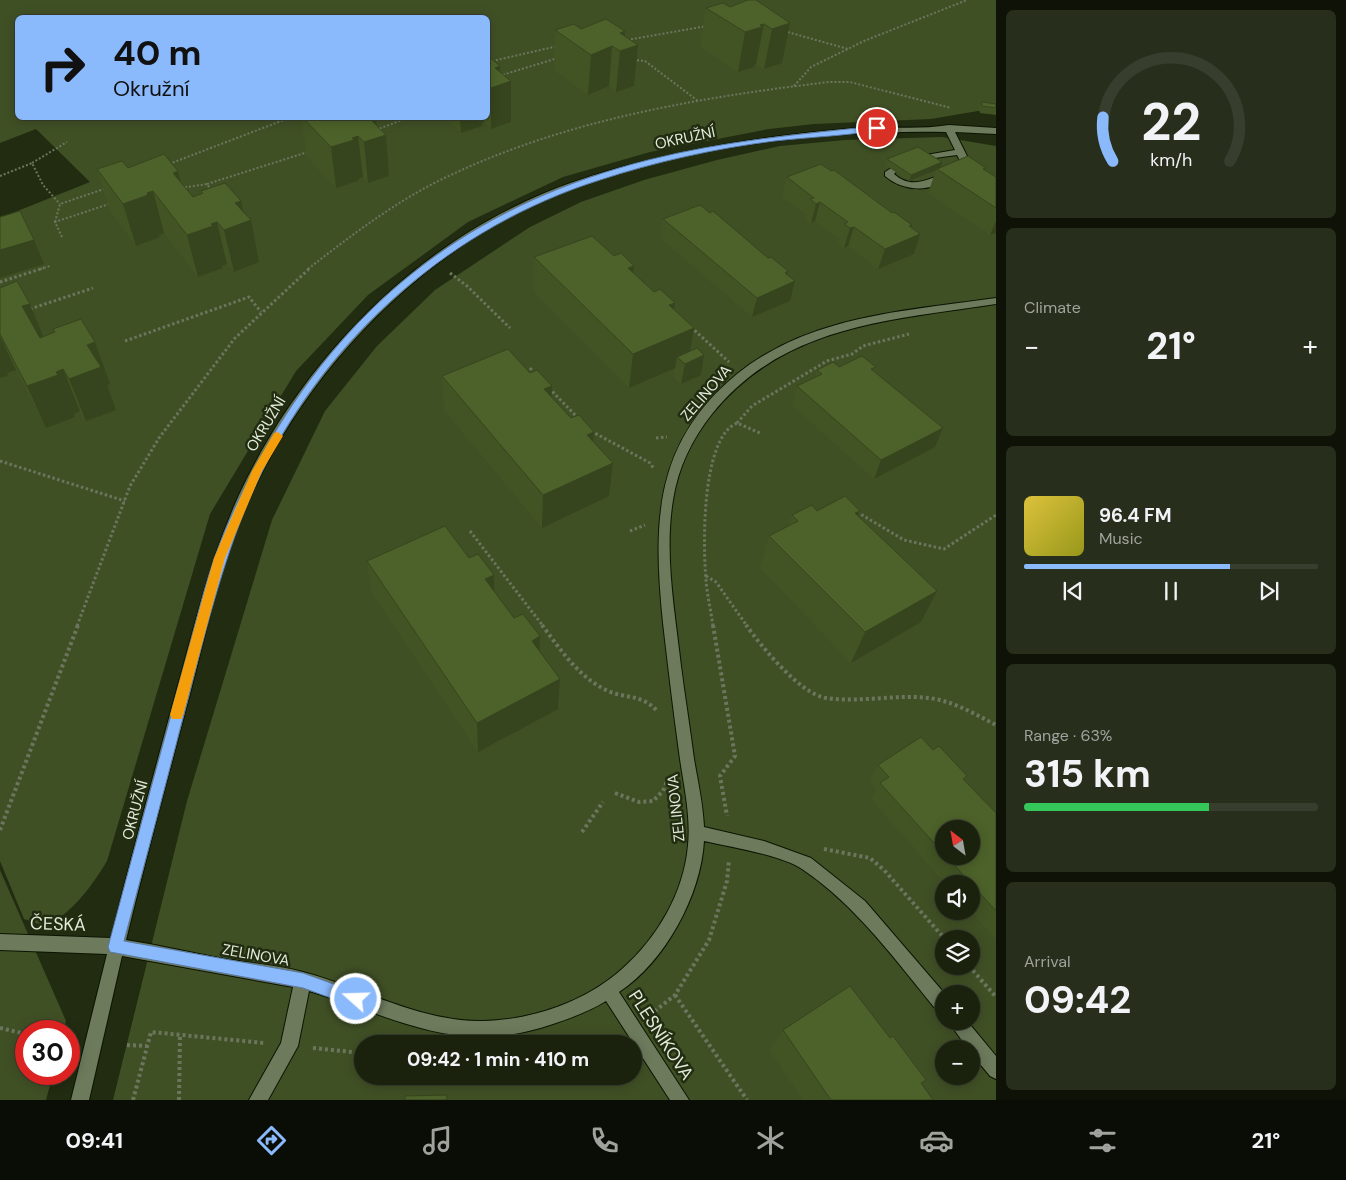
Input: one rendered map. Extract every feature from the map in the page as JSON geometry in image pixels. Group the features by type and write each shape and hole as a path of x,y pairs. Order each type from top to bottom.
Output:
{"street":[{"name":"OKRUŽNÍ","path":"80,1100 115,947 220,558 257,471 298,402 328,360 368,317 403,285 448,250 512,212 548,196 650,162 801,135 892,128 948,128 996,131"},
{"path":"948,128 968,168 996,185"},
{"path":"923,158 961,152"},
{"path":"893,170 888,174 893,179 903,185 921,187 968,168"},
{"name":"ZELINOVA","path":"115,947 303,980 408,1018 468,1028 504,1028 554,1017 609,991 642,964 665,934 684,895 696,847 696,832 675,673 663,549 668,488 681,455 705,416 741,376 794,344 842,326 878,316 996,301"},
{"path":"696,832 764,848 806,863 859,906 935,995"},
{"name":"ČESKÁ","path":"0,942 115,947"},
{"path":"258,1100 289,1046 303,980"},
{"name":"PLESNÍKOVA","path":"609,991 680,1100"},
{"path":"963,1030 996,1070"}],"path":[{"path":"794,86 811,67 848,49 967,0"},
{"path":"626,40 713,25"},
{"path":"778,30 848,49"},
{"path":"490,62 564,44"},
{"path":"496,77 560,58"},
{"path":"626,59 645,61 699,101"},
{"path":"0,830 130,486 154,446 179,410 235,338 298,277 336,247 382,214 452,174 522,146 573,129 699,101 794,86 850,82 958,110"},
{"path":"160,168 284,120"},
{"path":"368,132 406,120"},
{"path":"0,176 32,163 67,142"},
{"path":"178,188 207,184 311,151"},
{"path":"32,163 43,185 60,204"},
{"path":"207,184 215,196"},
{"path":"60,204 115,185"},
{"path":"55,222 121,200"},
{"path":"60,204 55,222 62,237"},
{"path":"448,250 450,274 467,286 510,328"},
{"path":"0,282 50,266"},
{"path":"28,310 93,288"},
{"path":"125,341 249,297 260,312"},
{"path":"685,321 728,360 731,366"},
{"path":"616,1035 634,1028 675,995 709,940 727,881 730,840 720,776 735,756 706,576 704,526 713,459 723,435 752,406 827,361 852,354 863,346 915,333"},
{"path":"530,368 583,423"},
{"path":"737,423 762,434"},
{"path":"590,430 650,463 657,472"},
{"path":"656,438 672,436"},
{"path":"0,461 125,501"},
{"path":"850,515 858,511 879,527 904,540 944,549 996,515"},
{"path":"630,530 637,530 645,526 647,518"},
{"path":"470,531 578,672 608,692 648,701 661,718"},
{"path":"706,576 716,582 760,646 784,671 811,692 825,698 930,698 965,708 996,725"},
{"path":"614,793 636,804 652,802 663,793 667,782 666,772"},
{"path":"582,832 603,802"},
{"path":"727,817 735,821"},
{"path":"815,846 870,858 884,870 937,930"},
{"path":"977,975 996,997"},
{"path":"675,995 747,1100"},
{"path":"0,1028 15,1031"},
{"path":"133,1100 151,1032 354,1052"},
{"path":"178,1100 180,1034"},
{"path":"127,1046 147,1046"}],"green space":[{"path":"0,0 996,0 996,113 978,111 931,119 814,124 769,129 650,152 563,177 468,222 368,295 296,371 210,514 107,861 87,890 69,910 49,922 39,924 24,919 0,861 0,218 90,182 36,129 0,143"},
{"path":"942,137 996,146 996,1100 113,1100 187,801 272,520 325,411 377,346 435,290 530,227 581,202 644,180 717,160 780,146 845,140"},
{"path":"0,870 66,1020 15,1020 15,1085 50,1085 46,1100 0,1100"}],"building":[{"path":"748,0 756,0 790,23 772,29 764,24 760,25 762,27 745,32 706,8 723,3 730,7"},
{"path":"606,19 625,31 620,33 638,45 620,51 612,46 591,55 555,30 574,24 581,29"},
{"path":"490,58 500,66 495,68 511,81 491,88"},
{"path":"982,102 996,104 996,108 982,106"},
{"path":"305,120 371,120 386,135 364,142 358,136 352,138 354,140 331,147"},
{"path":"918,147 942,162 911,175 887,159"},
{"path":"164,154 178,171 173,173 193,197 203,193 201,191 225,183 241,201 235,203 251,220 224,230 217,222 211,224 213,226 187,235 153,191 147,193 148,195 123,204 97,169 122,161 128,168"},
{"path":"968,156 996,177 996,208 937,169"},
{"path":"821,164 831,171 834,170 892,213 894,212 912,225 909,226 920,234 885,249 854,227 850,228 844,224 848,222 820,202 816,204 810,199 814,198 787,177"},
{"path":"700,205 710,213 713,211 768,258 771,257 788,271 785,273 795,281 757,298 663,219"},
{"path":"20,211 34,240 0,250 0,217"},
{"path":"592,236 614,256 621,253 634,266 628,268 654,292 660,289 675,303 669,305 694,328 633,354 534,257"},
{"path":"17,281 30,304 22,306 40,338 55,332 53,329 81,319 95,342 87,345 101,367 69,379 63,369 56,372 58,375 27,386 0,334 0,288"},
{"path":"697,348 704,355 685,364 677,357"},
{"path":"508,349 530,373 537,370 552,386 544,389 571,418 579,415 594,432 587,435 613,463 543,495 442,376"},
{"path":"862,356 876,367 871,369 943,428 881,460 797,386 822,374 817,370 833,362 839,367"},
{"path":"845,496 860,511 855,513 937,591 865,632 769,536 798,521 792,515 812,505 817,511"},
{"path":"445,526 469,558 478,554 494,575 485,579 514,618 523,614 540,636 532,641 560,679 477,723 367,561"},
{"path":"921,737 933,750 939,746 967,776 963,779 996,813 996,911 980,893 980,875 963,875 954,865 980,865 980,820 935,820 935,844 880,783 889,777 878,765"},
{"path":"850,986 890,1038 893,1036 926,1080 921,1083 933,1100 831,1100 783,1030"},
{"path":"447,1095 447,1100 405,1100 405,1096"}],"slow traffic":[{"path":"176,715 220,558 257,471 278,436"}],"route":[{"path":"356,999 303,980 115,947 220,558 257,471 298,402 328,360 368,317 403,285 448,250 512,212 593,179 650,162 772,139 877,128"}]}
